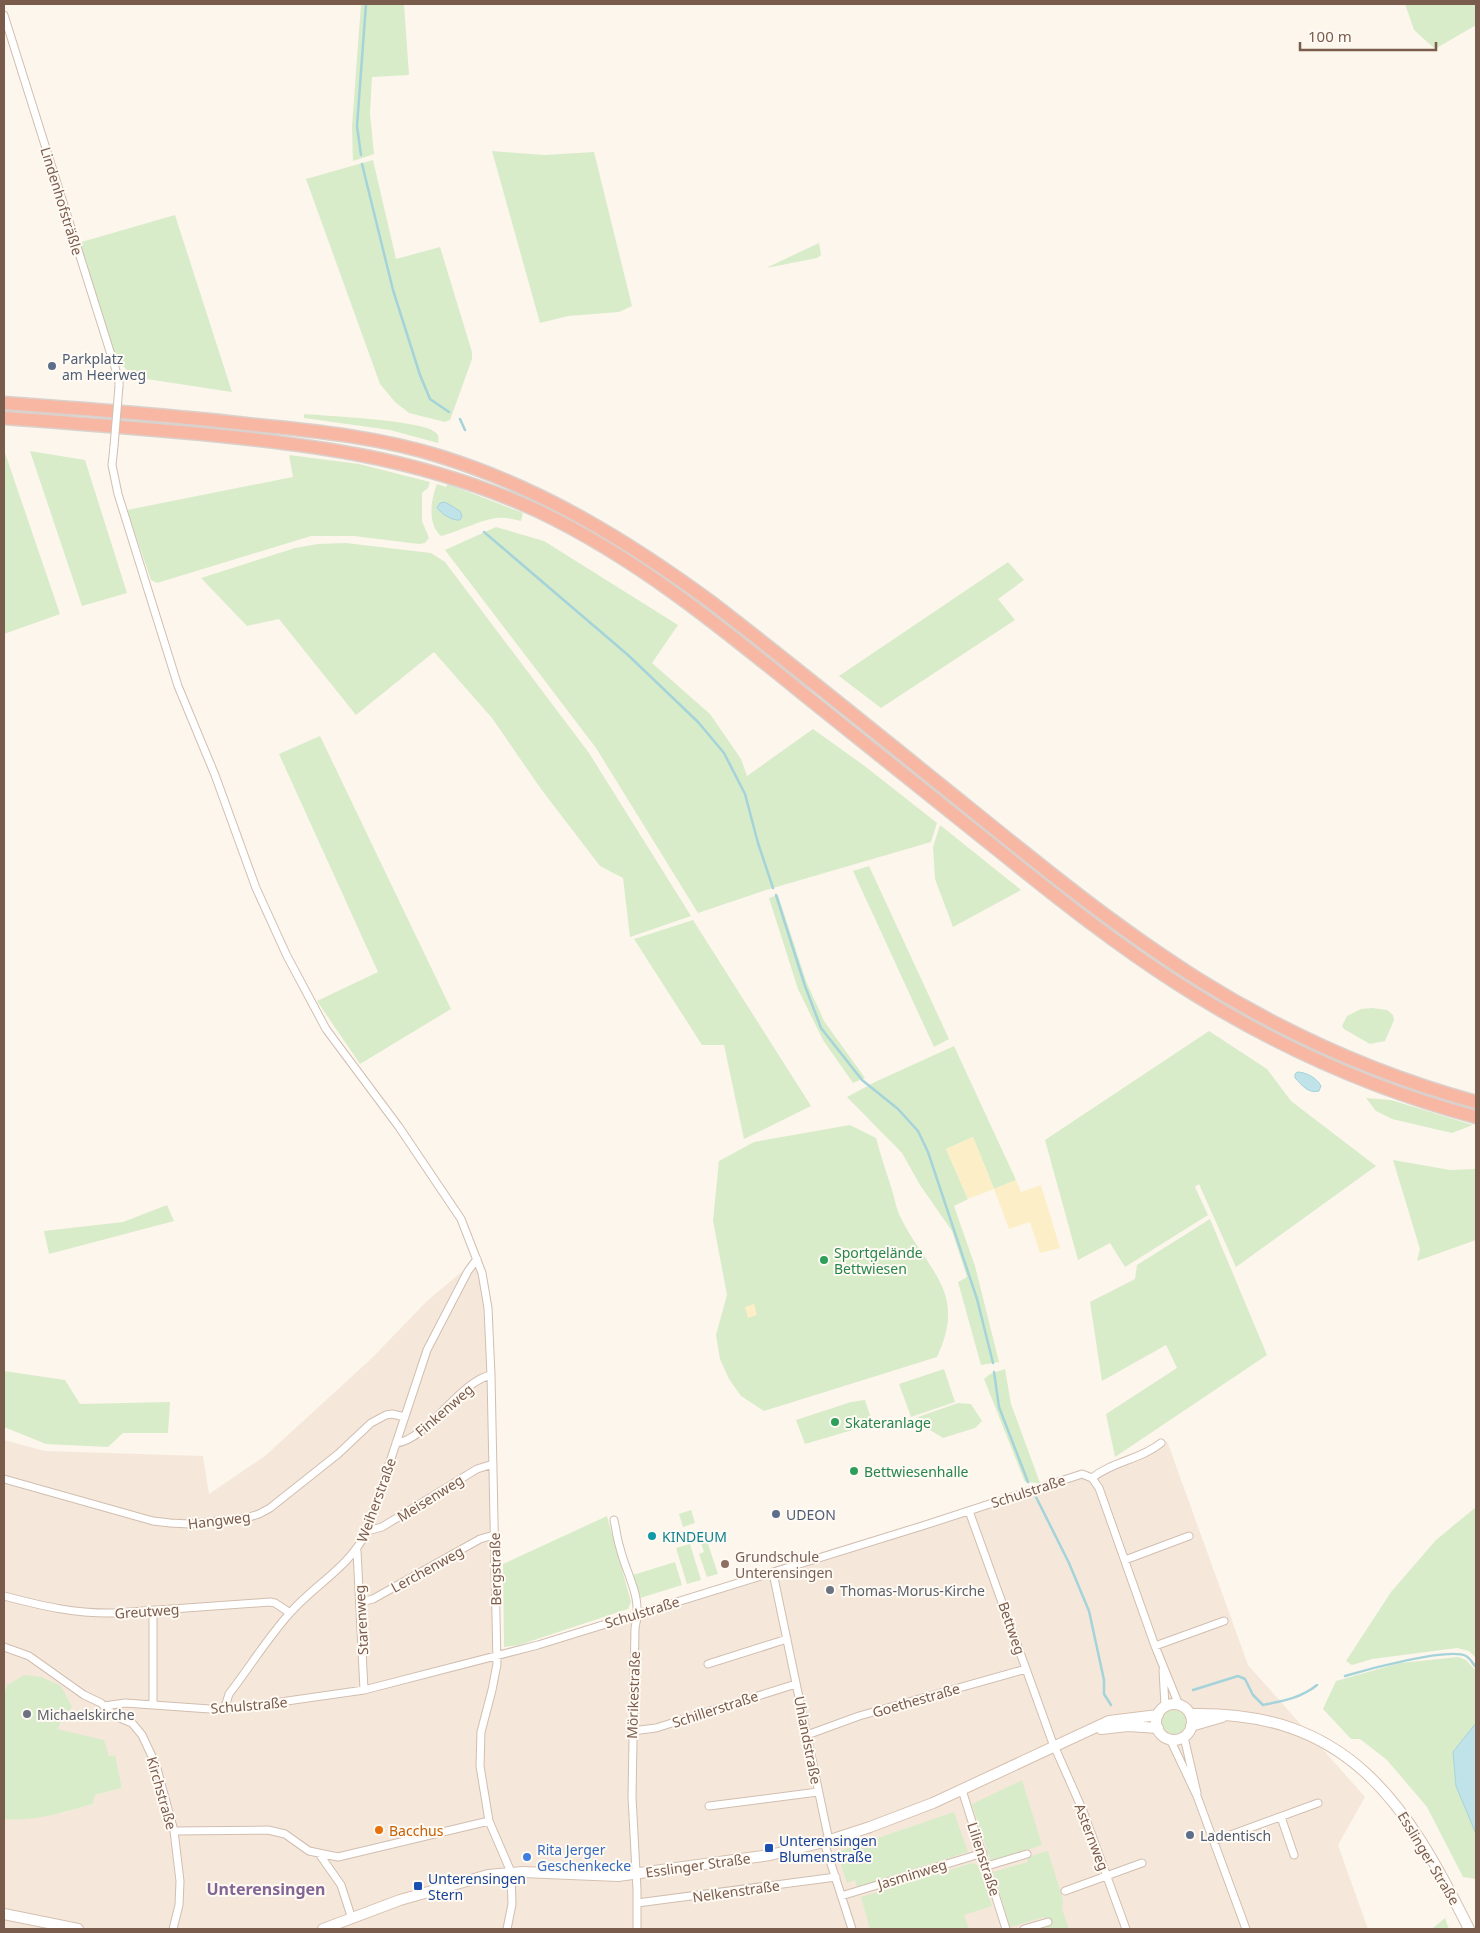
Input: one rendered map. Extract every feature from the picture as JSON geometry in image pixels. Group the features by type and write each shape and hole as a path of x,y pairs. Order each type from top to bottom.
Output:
{"highway":[{"path":"4,403 279,427 363,439 426,452 456,462 560,505 611,533 651,559 731,617 999,832 1110,918 1198,979 1241,1004 1350,1058 1476,1102"},
{"path":"4,418 281,442 356,453 448,476 496,493 542,513 587,537 641,570 734,638 1028,874 1114,940 1176,982 1260,1032 1323,1062 1364,1080 1476,1117"}],"street":[{"name":"Lindenhofsträßle","path":"4,16 119,380 114,446"},
{"name":"Bergstraße","path":"114,446 112,465 118,494 178,686 215,775 264,905 287,956 326,1029 441,1187 461,1219 477,1259 487,1296 491,1375 497,1656 495,1680 480,1732 481,1778 489,1820 511,1872"},
{"name":"Weiherstraße","path":"224,1710 230,1694 290,1613 357,1551 367,1531 427,1350 468,1271 477,1259"},
{"name":"Finkenweg","path":"396,1444 410,1439 472,1385 491,1375"},
{"name":"Hangweg","path":"4,1479 153,1521 190,1524 246,1518 260,1514 270,1508 378,1418 392,1414 405,1417"},
{"name":"Schulstraße","path":"104,1706 125,1703 224,1710 364,1690 497,1656 773,1572 1082,1474 1092,1478 1103,1470 1150,1451 1161,1443"},
{"name":"Meisenweg","path":"367,1531 382,1527 477,1469 493,1464"},
{"path":"1092,1478 1099,1488 1162,1665 1179,1705 1190,1714 1191,1726 1184,1737 1197,1796"},
{"name":"Bettweg","path":"969,1511 1054,1746"},
{"name":"Mörikestraße","path":"614,1520 639,1613 635,1628 632,1730 632,1797 637,1929"},
{"name":"Lerchenweg","path":"361,1602 373,1599 480,1539 494,1535"},
{"path":"1125,1560 1189,1536"},
{"name":"Starenweg","path":"357,1551 364,1690"},
{"name":"Uhlandstraße","path":"773,1572 827,1842 852,1929"},
{"name":"Greutweg","path":"4,1596 50,1608 92,1614 270,1602 275,1603 290,1613"},
{"path":"153,1610 153,1704"},
{"path":"1155,1646 1224,1621"},
{"path":"708,1664 787,1639"},
{"name":"Kirchstraße","path":"4,1647 28,1656 104,1706 115,1716 132,1723 142,1735 156,1765 174,1831 180,1888 174,1929"},
{"path":"1162,1665 1165,1706"},
{"name":"Goethestraße","path":"807,1735 859,1716 1026,1668"},
{"name":"Schillerstraße","path":"632,1730 656,1728 796,1684"},
{"path":"1179,1705 1165,1706 1158,1716 1158,1728 1165,1737 1170,1739 1184,1737"},
{"name":"Esslinger Straße","path":"1190,1714 1209,1713 1264,1720 1294,1729 1343,1754 1369,1775 1392,1798 1412,1825 1437,1867 1469,1929"},
{"name":"Esslinger Straße","path":"1191,1726 1225,1715"},
{"name":"Esslinger Straße","path":"327,1929 393,1903 488,1875 511,1872 607,1877 770,1854 827,1842 902,1816 1109,1722 1158,1716"},
{"name":"Esslinger Straße","path":"1088,1731 1128,1726 1158,1728"},
{"path":"1170,1739 1197,1796 1246,1929"},
{"name":"Asternweg","path":"1054,1746 1083,1811 1126,1929"},
{"name":"Lilienstraße","path":"962,1790 1006,1929"},
{"path":"709,1806 818,1792"},
{"path":"1214,1842 1318,1803"},
{"path":"1281,1817 1294,1855"},
{"path":"174,1831 268,1830 285,1834 309,1851 320,1855 344,1856 489,1820"},
{"name":"Jasminweg","path":"841,1896 982,1853"},
{"path":"987,1866 1027,1854"},
{"path":"320,1855 341,1885 352,1919"},
{"path":"1065,1891 1142,1863"},
{"path":"507,1929 512,1904 511,1872"},
{"name":"Nelkenstraße","path":"637,1904 836,1877"},
{"path":"4,1914 78,1929"},
{"path":"1024,1929 1048,1922"}],"shaded area":[{"path":"477,1259 485,1284 497,1656 1076,1475 1092,1478 1167,1441 1248,1665 1365,1797 1338,1845 1368,1929 4,1929 4,1819 29,1818 62,1813 93,1804 95,1795 122,1788 114,1755 109,1757 56,1730 71,1711 7,1685 4,1695 4,1440 45,1451 203,1456 209,1494 265,1456 372,1358 427,1301","holes":["1169,1710 1177,1710 1183,1714 1186,1722 1183,1730"]}],"green space":[{"path":"361,4 404,4 409,75 372,77 370,114 374,154 353,161 352,126"},
{"path":"1405,4 1476,4 1476,25 1435,49 1414,30"},
{"path":"492,151 544,155 594,152 632,306 619,312 568,316 540,323"},
{"path":"373,160 396,259 440,247 472,352 472,359 450,420 445,422 409,413 395,402 380,384 306,179"},
{"path":"175,215 232,392 140,378 129,372 116,359 78,243"},
{"path":"819,243 821,255 817,258 766,268"},
{"path":"304,414 412,424 435,432 438,437 438,443 390,430 304,418"},
{"path":"4,450 60,614 4,634"},
{"path":"30,451 85,460 127,593 82,606"},
{"path":"289,455 359,464 430,482 428,488 422,493 422,521 429,538 425,543 419,544 354,536 311,536 157,583 151,580 127,510 293,477"},
{"path":"437,484 446,487 448,484 523,513 521,521 503,518 491,519 441,536 432,518 433,497"},
{"path":"496,527 544,541 678,625 652,663 710,714 741,759 747,776 813,729 866,767 937,823 931,842 766,890 698,913 596,748 445,550"},
{"path":"346,543 431,553 445,562 589,753 691,916 630,937 623,878 600,866 541,789 492,718 434,652 356,715 279,619 247,626 201,578 295,548 318,544"},
{"path":"1008,562 1024,580 998,599 1015,620 881,708 839,676"},
{"path":"320,736 451,1009 360,1064 317,1001 378,972 279,754"},
{"path":"940,825 1021,890 953,927 935,879 933,847"},
{"path":"869,866 949,1039 934,1047 853,871"},
{"path":"778,895 806,981 824,1021 865,1078 853,1083 823,1040 798,989 769,898"},
{"path":"693,920 811,1106 744,1139 724,1045 702,1045 634,939"},
{"path":"1361,1009 1387,1010 1393,1015 1394,1020 1385,1041 1370,1044 1342,1026 1347,1016"},
{"path":"1209,1031 1267,1069 1291,1101 1376,1166 1236,1267 1199,1184 1195,1187 1208,1215 1125,1267 1110,1243 1078,1260 1045,1140"},
{"path":"954,1046 1016,1180 994,1189 973,1137 946,1149 968,1199 954,1206 975,1266 999,1362 981,1365 958,1282 967,1277 952,1231 920,1185 902,1153 847,1097"},
{"path":"1366,1098 1391,1100 1473,1125 1452,1133 1392,1119 1376,1111"},
{"name":"Sportgelände Bettwiesen","path":"850,1125 876,1138 897,1209 911,1236 932,1268 946,1298 948,1315 945,1334 937,1357 764,1411 741,1396 729,1379 720,1359 716,1335 727,1295 713,1221 719,1161 754,1142"},
{"path":"1393,1160 1450,1170 1476,1169 1476,1240 1417,1261 1420,1249"},
{"path":"167,1205 174,1221 49,1254 44,1231 123,1222"},
{"path":"1210,1219 1267,1355 1115,1457 1106,1414 1177,1368 1166,1345 1102,1381 1090,1302 1135,1279 1137,1265"},
{"path":"944,1369 955,1402 911,1417 899,1384"},
{"path":"1005,1369 1011,1404 1040,1483 1025,1482 984,1379 990,1374"},
{"path":"4,1371 65,1380 80,1404 170,1402 168,1433 123,1433 108,1447 46,1444 4,1427"},
{"name":"Skateranlage","path":"865,1400 873,1424 805,1444 796,1420 851,1402"},
{"path":"958,1403 971,1404 982,1421 975,1428 943,1438 925,1427 918,1417"},
{"path":"1476,1507 1476,1658 1469,1651 1457,1648 1372,1659 1352,1665 1346,1661 1391,1592 1436,1540"},
{"path":"691,1510 695,1523 683,1527 679,1514"},
{"path":"607,1516 631,1602 628,1609 519,1645 504,1647 503,1564"},
{"path":"706,1538 718,1574 707,1577 699,1554 704,1552 700,1540"},
{"path":"690,1544 701,1580 687,1584 676,1548"},
{"path":"675,1562 682,1585 640,1598 633,1575"},
{"path":"1458,1657 1466,1660 1476,1671 1476,1723 1453,1752 1456,1786 1476,1834 1476,1879 1463,1877 1427,1807 1387,1760 1360,1739 1351,1739 1323,1709 1336,1681 1400,1663"},
{"path":"24,1675 42,1677 61,1686 72,1707 57,1729 104,1740 109,1756 115,1755 122,1788 95,1795 93,1804 60,1813 38,1818 4,1819 4,1695 7,1685"},
{"path":"1174,1710 1183,1713 1186,1722 1183,1731 1174,1734 1165,1731 1162,1722 1165,1713"},
{"path":"1022,1780 1042,1845 991,1862 972,1804"},
{"path":"954,1812 968,1852 857,1887 855,1880 847,1883 837,1852"},
{"path":"1048,1851 1063,1900 1062,1909 1069,1929 1042,1929 1048,1927 1044,1917 1010,1927 993,1872 1028,1862 1027,1857"},
{"path":"972,1863 979,1866 992,1906 964,1915 969,1929 870,1929 861,1897"},
{"path":"1445,1918 1449,1929 1432,1929"}],"sand":[{"path":"973,1137 994,1189 968,1199 946,1149"},
{"path":"1016,1180 1021,1192 1041,1185 1060,1248 1040,1253 1030,1222 1009,1229 994,1189"},
{"path":"754,1304 757,1315 748,1318 745,1307"}],"water":[{"path":"445,502 460,511 462,516 460,520 447,517 437,508 440,503"},
{"path":"1297,1072 1307,1074 1317,1080 1321,1086 1319,1091 1308,1090 1303,1086 1295,1078"},
{"path":"1476,1723 1476,1834 1456,1786 1453,1752"}],"waterway":[{"path":"361,155 357,126 366,4"},
{"path":"362,164 393,290 420,375 430,399 449,412"},
{"path":"460,419 465,430"},
{"path":"484,532 628,655 698,722 724,753 745,794 758,843 773,888"},
{"path":"776,895 805,986 821,1028 862,1080 898,1109 918,1131 928,1152 977,1299 993,1363"},
{"path":"994,1372 999,1407 1028,1482"},
{"path":"1035,1495 1069,1563 1089,1611 1104,1680 1104,1694 1111,1705"},
{"path":"1345,1676 1407,1660 1443,1654 1466,1656 1476,1667"},
{"path":"1193,1690 1238,1676 1245,1679 1253,1695 1263,1705 1298,1696 1317,1685"}],"place":[{"name":"Parkplatz am Heerweg","path":"52,366"},
{"name":"Sportgelände Bettwiesen","path":"824,1260"},
{"name":"Skateranlage","path":"835,1422"},
{"name":"Bettwiesenhalle","path":"854,1471"},
{"name":"UDEON","path":"776,1514"},
{"name":"KINDEUM","path":"652,1536"},
{"name":"Grundschule Unterensingen","path":"725,1564"},
{"name":"Thomas-Morus-Kirche","path":"830,1590"},
{"name":"Michaelskirche","path":"27,1714"},
{"name":"Bacchus","path":"379,1830"},
{"name":"Ladentisch","path":"1190,1835"},
{"name":"Unterensingen Blumenstraße","path":"769,1848"},
{"name":"Rita Jerger Geschenkecke","path":"527,1857"},
{"name":"Unterensingen Stern","path":"418,1886"}],"district":[{"name":"Unterensingen","path":"266,1889"}]}
